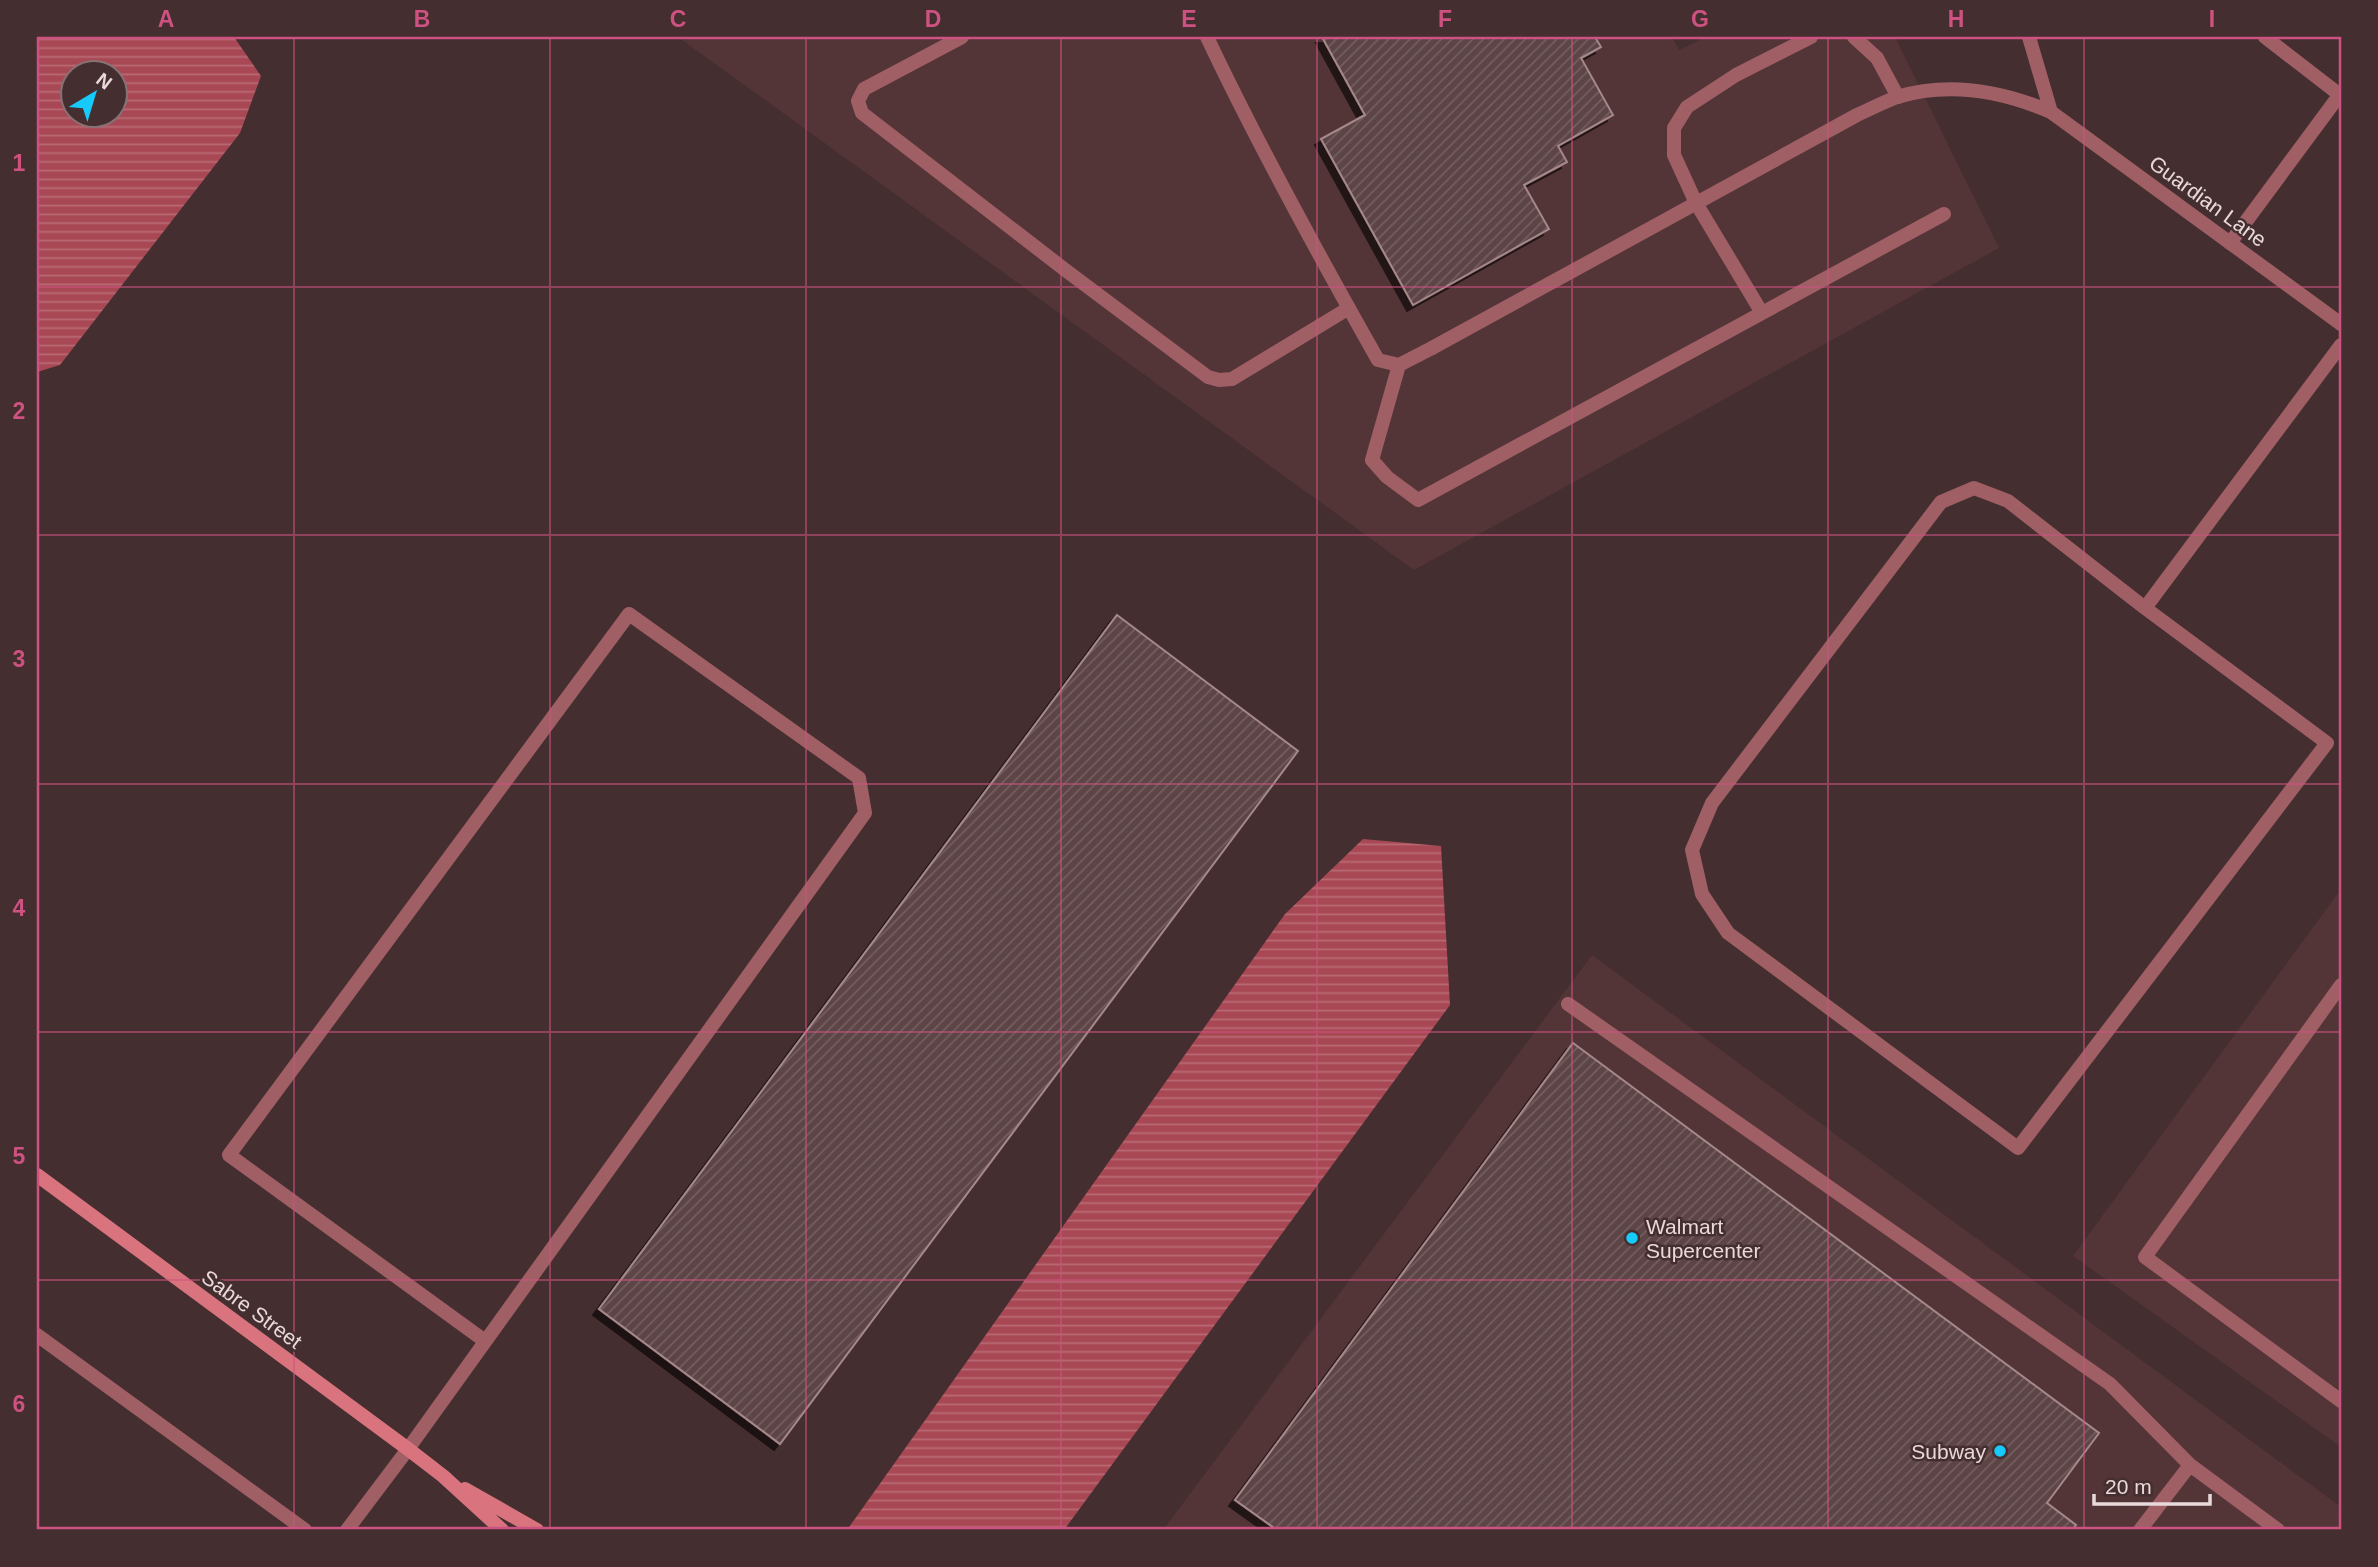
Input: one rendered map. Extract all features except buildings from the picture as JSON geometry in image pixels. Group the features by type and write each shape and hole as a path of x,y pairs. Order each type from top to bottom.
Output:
{"street":[{"path":"962,37 864,89 858,101 862,113 1208,377 1232,379 1349,308"},
{"path":"1207,37 1233,92 1378,360 1399,365 1372,460 1387,477 1418,500 1944,214"},
{"path":"1762,313 1696,202 1674,155 1674,128 1687,107 1736,75 1811,37"},
{"path":"1854,37 1877,58 1898,97"},
{"path":"2029,37 2051,112"},
{"path":"2231,243 2341,94 2265,37"},
{"name":"Guardian Lane","path":"1399,365 1857,115 1898,97 1941,89 1976,89 2019,98 2051,112 2341,324"},
{"path":"2146,608 2341,345"},
{"path":"1974,488 2008,501 2146,608 2327,743 2018,1148 1728,933 1702,894 1692,850 1712,803 1941,502 1974,488"},
{"path":"347,1530 408,1449 865,813 859,778 629,614 229,1155 485,1341"},
{"path":"2341,985 2145,1257 2341,1401"},
{"path":"1568,1004 2110,1384 2190,1465 2278,1530"},
{"name":"Sabre Street","path":"37,1175 408,1449 443,1476 502,1530"},
{"path":"37,1335 305,1530"},
{"path":"2140,1530 2190,1465"},
{"name":"Sabre Street","path":"443,1476 537,1530"}],"shaded area":[{"path":"37,37 234,37 261,76 240,133 60,365 37,372"},
{"path":"678,37 1672,37 1679,50 1706,37 1895,37 1999,248 1414,570"},
{"path":"1363,839 1441,846 1450,1005 1064,1530 847,1530 1285,914"},
{"path":"2341,889 2341,1447 2073,1256"},
{"name":"Walmart Supercenter","path":"1592,955 2341,1507 2341,1530 1163,1530"}],"place":[{"name":"Walmart Supercenter","path":"1632,1238"},
{"name":"Subway","path":"2000,1451"}]}
